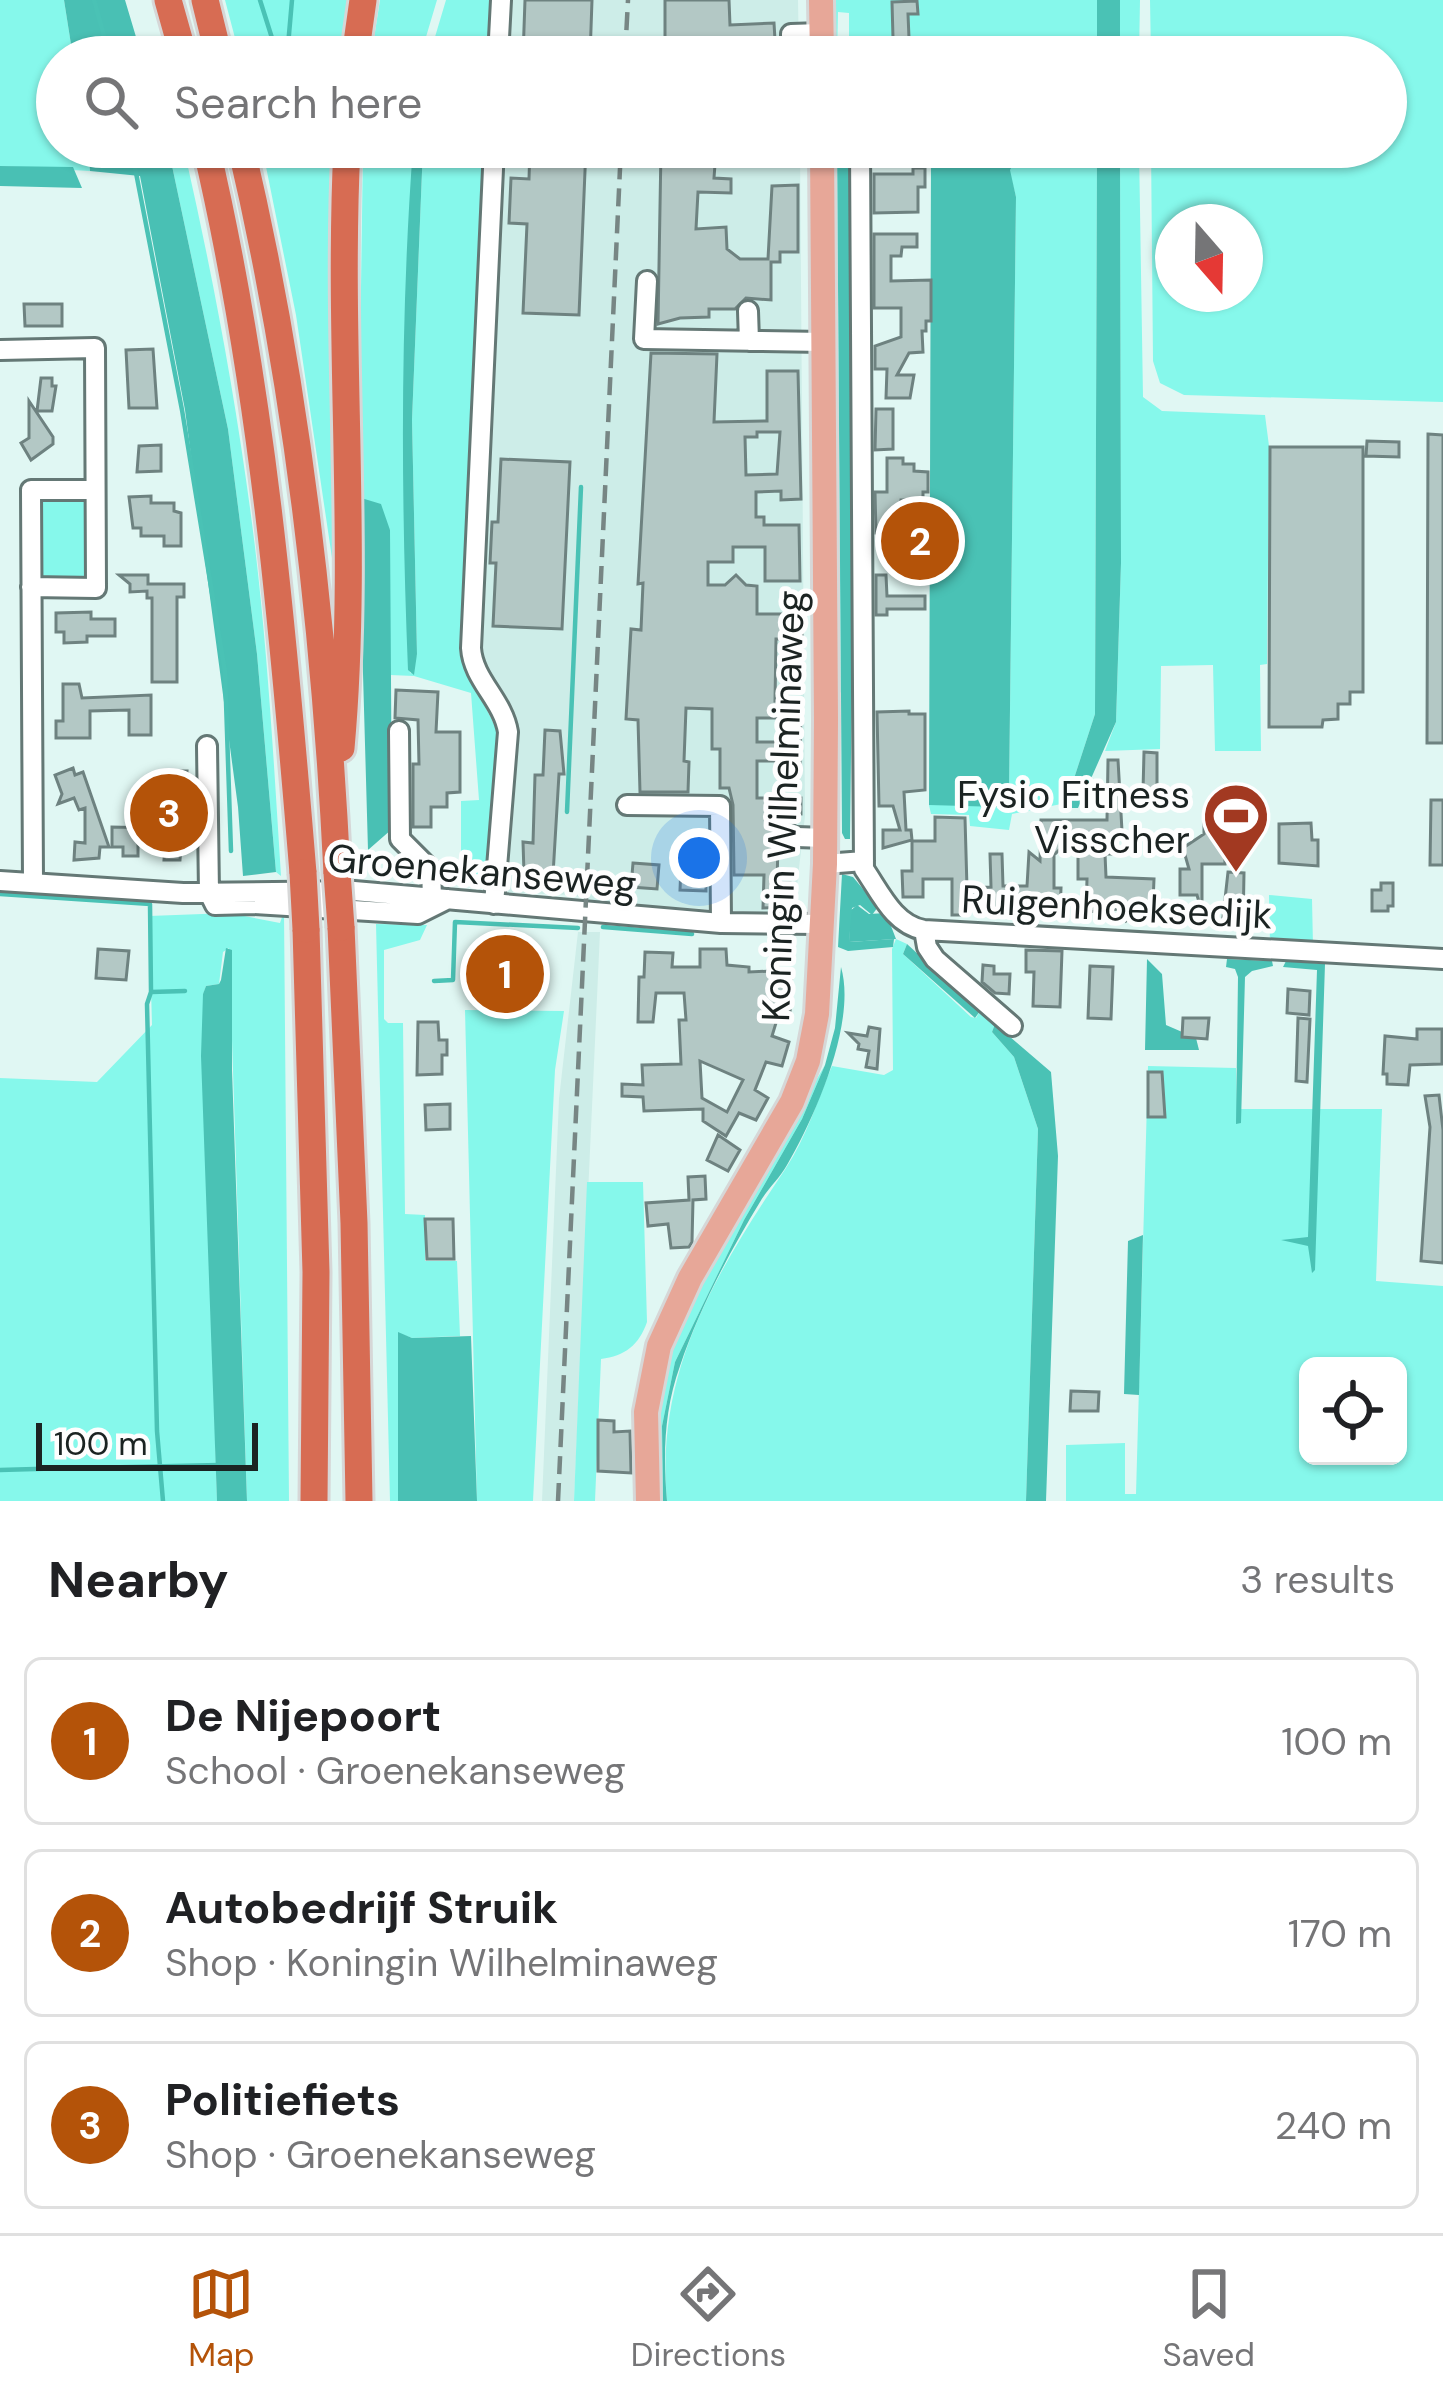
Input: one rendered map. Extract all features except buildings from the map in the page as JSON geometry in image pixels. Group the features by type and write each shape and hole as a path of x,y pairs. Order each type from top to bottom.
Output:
{"highway":[{"path":"168,0 178,36"},
{"path":"205,0 214,36"},
{"path":"358,36 363,0"},
{"path":"210,168 241,318 268,503 303,873 316,1271 314,1501"},
{"path":"245,168 290,400 316,605 340,927 354,1223 359,1501"},
{"path":"334,819 349,657 342,251 345,168"}],"main road":[{"path":"821,0 822,36"},
{"name":"Koningin Wilhelminaweg","path":"648,1501 646,1412 659,1346 690,1277 792,1102 818,1014 825,851 822,168"}],"street":[{"path":"500,36 501,0"},
{"path":"493,168 471,648 477,673 506,720 508,732 494,904"},
{"name":"Koningin Wilhelminaweg","path":"860,168 864,861"},
{"path":"646,280 644,339 824,342"},
{"path":"748,311 749,341"},
{"path":"0,350 94,348 96,587 31,587"},
{"path":"33,882 31,490 95,490"},
{"path":"399,731 400,839 431,870 441,897"},
{"path":"206,746 209,893"},
{"path":"627,805 720,806 721,922"},
{"path":"797,837 825,851 864,861"},
{"name":"Ruigenhoeksedijk","path":"864,861 864,869 896,916 907,926 924,930 1443,959"},
{"name":"Groenekanseweg","path":"0,881 209,893 354,891 721,922 820,924"},
{"path":"924,930 926,947 935,959 1012,1026"}],"shaded area":[{"path":"0,0 64,0 70,36 36,36 36,168 0,166"},
{"path":"64,0 125,0 136,36 70,36"},
{"path":"225,0 348,0 344,36 234,36"},
{"path":"380,0 437,0 426,36 374,36"},
{"path":"446,0 493,0 491,36 435,36"},
{"path":"493,0 798,0 799,36 491,36"},
{"path":"828,0 1097,0 1097,36 849,36 849,13 838,12 837,36 828,36"},
{"path":"1097,0 1120,0 1120,36 1097,36"},
{"path":"1120,0 1140,0 1139,36 1120,36"},
{"path":"1150,0 1443,0 1443,402 1184,395 1160,383 1153,361 1151,168 1407,168 1407,36 1151,36"},
{"path":"0,166 36,166 73,168 82,188 0,186"},
{"path":"172,168 188,168 242,449 264,629 281,876 276,872 257,654 228,429"},
{"path":"172,168 228,429 257,654 276,872 243,876 185,410 140,176 90,171"},
{"path":"266,168 334,168 336,585 296,315"},
{"path":"363,168 412,168 404,497 410,674 417,654 412,420 422,168 485,168 461,659 499,734 490,892 461,880 461,801 479,800 471,693 414,676 390,675 390,530 358,497"},
{"path":"412,168 422,168 412,420 414,675 408,670 403,474"},
{"path":"485,168 800,168 805,816 794,912 601,903 572,895 490,892 499,734 461,659"},
{"path":"829,168 837,168 843,692 837,693"},
{"path":"837,168 850,168 855,414 850,839 842,833"},
{"path":"931,168 1011,168 1016,197 1009,794 1012,800 1038,804 1038,808 929,805"},
{"path":"1097,168 1095,714 1066,803 1012,814 1009,830 970,826 969,815 931,814 929,805 1036,803 1012,800 1009,794 1016,197 1009,170"},
{"path":"1097,168 1120,168 1121,563 1116,722 1078,808 1070,808 1066,803 1095,714"},
{"path":"1120,168 1139,168 1143,397 1162,411 1265,415 1269,446 1267,664 1260,665 1261,751 1215,751 1213,665 1161,666 1160,749 1105,751 1116,722 1121,563"},
{"path":"358,497 381,504 390,530 392,829 368,850"},
{"path":"40,500 86,501 87,580 40,579"},
{"path":"842,874 853,877 878,907 872,915 860,905 852,908 849,942 894,939 893,947 848,951 838,947"},
{"path":"1269,895 1312,899 1313,946 1270,944"},
{"path":"857,905 869,914 886,913 896,939 849,942 850,911"},
{"path":"284,911 289,1501 247,1501 229,948 223,952 219,984 206,986 203,995 217,1501 0,1501 0,1078 97,1082 152,1025 149,916 229,913 280,923"},
{"path":"376,924 427,925 420,940 384,950 384,1019 403,1023 405,1214 425,1215 425,1261 457,1261 460,1336 412,1338 398,1333 398,1501 390,1501"},
{"path":"578,932 600,932 574,1501 542,1501 559,1099"},
{"path":"896,939 907,944 903,954 971,1017 976,1018 980,1011 995,1024 992,1032 1014,1057 1038,1129 1026,1501 667,1501 671,1408 681,1365 715,1284 793,1156 832,1066 884,1075 893,1070 892,949"},
{"path":"907,944 980,1011 975,1018 903,954"},
{"path":"226,948 232,950 247,1501 217,1501 201,1056 203,994 206,986 221,980"},
{"path":"1147,959 1162,974 1166,1025 1196,1038 1199,1050 1145,1050"},
{"path":"1227,959 1272,961 1273,966 1245,977 1241,1123 1236,1124 1238,977 1235,969 1226,967"},
{"path":"1286,961 1325,964 1312,1273 1308,1246 1281,1240 1308,1237 1317,970 1283,967"},
{"path":"841,967 843,1014 821,1096 787,1165 726,1261 680,1366 668,1416 667,1501 663,1501 662,1426 675,1362 744,1220 802,1119 825,1065 835,1028"},
{"path":"465,1010 564,1011 555,1070 533,1501 477,1501"},
{"path":"995,1024 1051,1072 1058,1156 1046,1501 1026,1501 1038,1129 1014,1057 992,1032"},
{"path":"825,1065 802,1119 744,1220 675,1362 662,1426 663,1501 658,1501 658,1383 679,1328 720,1245"},
{"path":"1148,1066 1236,1068 1237,1109 1382,1109 1376,1281 1443,1286 1443,1501 1066,1501 1066,1445 1125,1443 1125,1494 1136,1494"},
{"path":"587,1182 643,1182 647,1322 630,1348 601,1359 595,1501 574,1501"},
{"path":"1143,1235 1139,1395 1124,1394 1128,1241"},
{"path":"398,1332 412,1338 471,1336 477,1501 398,1501"}],"waterway":[{"path":"94,0 104,36"},
{"path":"260,0 271,36"},
{"path":"289,36 292,0"},
{"path":"135,168 182,410 225,672 231,851"},
{"path":"567,812 581,487"},
{"path":"0,894 150,904 151,992 185,991"},
{"path":"434,981 453,980 455,922 578,928"},
{"path":"603,927 692,934"},
{"path":"151,992 147,1004 157,1431 163,1501"},
{"path":"87,1468 219,1465"},
{"path":"0,1470 70,1468"}],"railway":[{"path":"626,36 628,0"},
{"path":"558,1501 620,168"}],"place":[{"name":"Autobedrijf Struik","path":"920,541"},
{"name":"Politiefiets","path":"169,813"},
{"name":"Fysio Fitness Visscher","path":"1236,875"},
{"name":"De Nijepoort","path":"505,974"}]}
